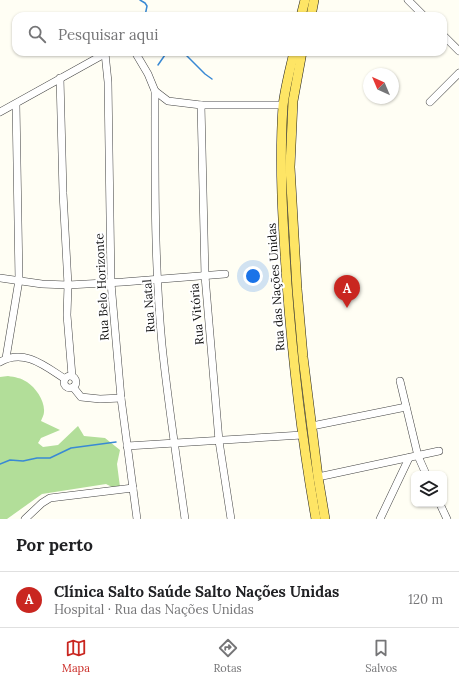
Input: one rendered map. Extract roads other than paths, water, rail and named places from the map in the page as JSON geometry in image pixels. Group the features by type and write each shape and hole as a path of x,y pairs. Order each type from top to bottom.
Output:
{"main road":[{"path":"302,12 305,0"},
{"path":"311,12 314,0"},
{"name":"Rua das Nações Unidas","path":"293,56 284,105 282,155 283,230 293,356 302,435 316,519"},
{"name":"Rua das Nações Unidas","path":"301,56 293,101 290,167 297,289 303,357 318,477 325,519"},
{"path":"282,155 284,150 288,150 290,167"},
{"path":"293,356 297,358 303,357"}],"street":[{"path":"408,0 420,12"},
{"path":"447,39 459,51"},
{"path":"0,112 101,56"},
{"name":"Rua Belo Horizonte","path":"107,56 111,283 121,398 137,519"},
{"path":"137,56 146,70 155,91 168,101 201,105 284,105"},
{"path":"430,102 459,73"},
{"path":"60,78 63,193 68,285 67,315 69,377"},
{"name":"Rua Natal","path":"155,91 155,174 158,280 162,345 185,519"},
{"path":"16,104 19,280 3,360 17,356 31,358 76,381 76,384 72,387 81,397 100,399 121,398"},
{"name":"Rua Vitória","path":"201,105 205,276 219,441 231,519"},
{"path":"0,278 42,284 68,285 158,280 225,274"},
{"path":"400,381 418,456 425,471"},
{"path":"312,426 406,407"},
{"path":"127,446 302,435"},
{"path":"318,477 439,451"},
{"path":"380,519 409,458"},
{"path":"25,519 42,503 50,498 133,488"},
{"path":"441,507 447,519"}],"waterway":[{"path":"140,0 147,6 146,12"},
{"path":"158,65 164,56"},
{"path":"187,56 212,79"},
{"path":"0,464 10,460 23,461 37,458 50,458 71,448 116,442"}],"place":[{"name":"Clínica Salto Saúde Salto Nações Unidas","path":"347,308"}]}
